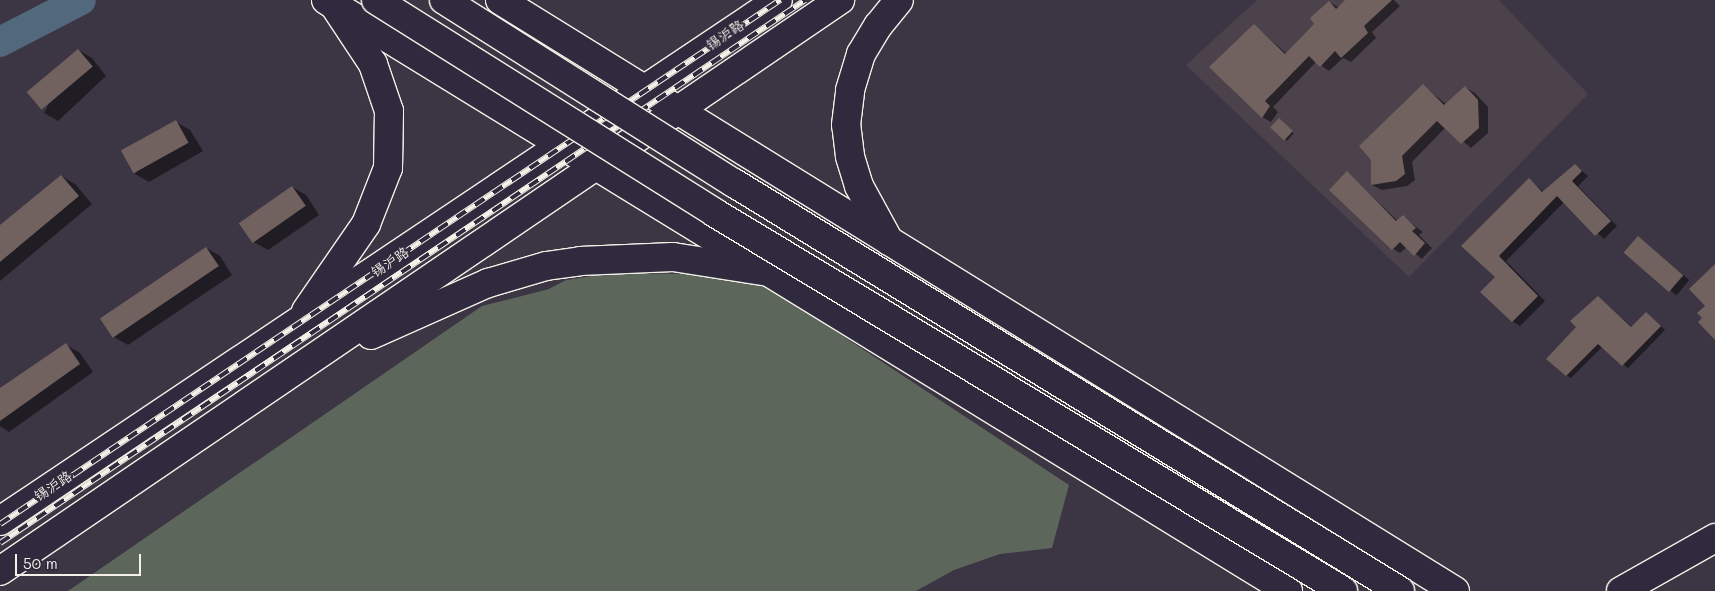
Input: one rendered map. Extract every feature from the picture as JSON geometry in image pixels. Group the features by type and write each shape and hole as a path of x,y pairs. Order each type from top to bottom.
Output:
{"main road":[{"path":"376,0 715,213 1343,591"},
{"path":"444,0 734,183 1400,591"},
{"path":"500,0 1455,591"},
{"name":"锡沪路","path":"0,521 563,146 778,0"},
{"path":"0,571 599,167 840,0"},
{"path":"889,241 859,186 850,156 846,125 850,90 860,54 899,0"},
{"path":"330,2 769,272 924,370 1288,591"},
{"path":"297,324 366,224 388,168 389,111 373,64 330,2"},
{"path":"312,360 488,283 546,266 590,260 673,257 769,272"},
{"path":"1621,591 1715,538"}],"shaded area":[{"path":"1257,0 1499,0 1588,94 1409,277 1186,65"}],"green space":[{"path":"612,273 703,274 770,288 1069,485 1052,548 1000,554 954,570 916,591 68,591 482,306 549,289 566,280"}],"building":[{"path":"1345,0 1392,0 1364,26 1368,33 1341,58 1335,51 1320,67 1309,56 1265,101 1270,106 1262,118 1209,67 1254,24 1285,54 1314,24 1310,18 1329,1 1336,9"},
{"path":"78,49 93,67 41,110 27,92"},
{"path":"1423,84 1444,105 1465,86 1478,100 1479,128 1461,144 1437,121 1402,156 1405,174 1396,181 1371,185 1371,160 1359,146"},
{"path":"1279,118 1293,131 1284,140 1270,128"},
{"path":"176,120 189,143 134,173 121,151"},
{"path":"1575,164 1582,171 1572,181 1611,221 1595,236 1557,196 1499,256 1538,296 1512,322 1480,292 1495,277 1461,246 1529,178 1542,192"},
{"path":"1347,171 1396,221 1403,215 1416,228 1412,231 1425,243 1414,256 1400,242 1392,250 1329,190"},
{"path":"61,175 79,196 0,262 0,225"},
{"path":"292,186 306,206 253,243 239,223"},
{"path":"1638,236 1683,275 1669,292 1624,253"},
{"path":"206,247 219,266 113,338 100,319"},
{"path":"1715,264 1715,340 1698,322 1702,318 1697,313 1705,306 1689,289"},
{"path":"1598,296 1631,327 1646,312 1661,326 1622,366 1598,344 1566,376 1546,359 1576,327 1570,321"},
{"path":"66,343 80,364 0,421 0,388"}],"waterway":[{"path":"0,42 81,0"}],"railway":[{"path":"0,524 780,0"},
{"path":"0,543 805,0"}]}
